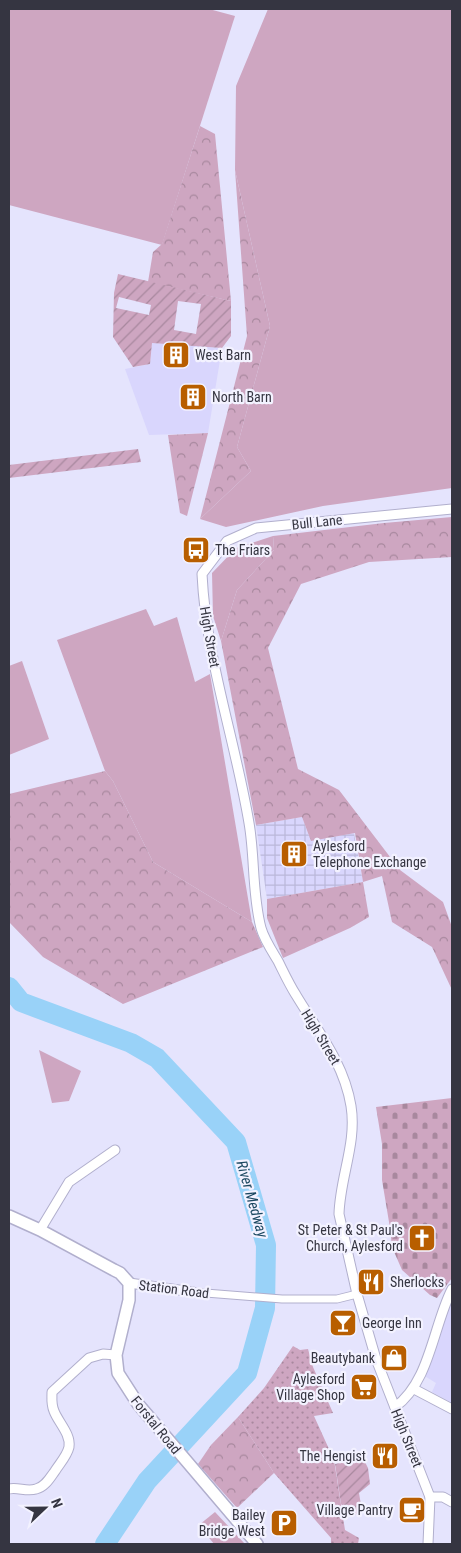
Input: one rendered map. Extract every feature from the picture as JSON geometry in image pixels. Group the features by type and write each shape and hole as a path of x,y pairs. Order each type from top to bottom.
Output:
{"street":[{"name":"Bull Lane","path":"202,574 227,541 256,528 452,509"},
{"name":"High Street","path":"202,574 206,626 249,823 254,861 255,897 261,930 295,993 337,1060 349,1096 352,1107 352,1138 339,1214 357,1294 376,1359 430,1497"},
{"path":"40,1230 69,1182 115,1150"},
{"name":"Station Road","path":"9,1216 40,1230 120,1273 129,1283 193,1292 282,1299 337,1299 357,1294"},
{"name":"Forstal Road","path":"129,1283 129,1300 116,1355 118,1373 128,1391 146,1414 257,1544"},
{"path":"395,1407 414,1389 438,1328 445,1302 452,1289"},
{"path":"9,1489 36,1489 44,1485 66,1453 69,1446 68,1439 54,1411 51,1402 52,1392 90,1358 103,1354 116,1355"},
{"path":"414,1389 452,1409"},
{"path":"428,1544 430,1497 443,1497 452,1502"}],"shaded area":[{"path":"152,343 222,348 208,433 149,435 125,369 150,364"},
{"path":"302,817 311,841 354,833 363,882 267,899 256,825"},
{"path":"452,1301 452,1403 432,1392 436,1383 423,1375"}],"green space":[{"path":"9,9 209,9 235,16 162,245 9,205"},
{"path":"268,9 452,9 452,488 323,506 226,527 200,519 251,471 237,447 270,326 235,170 236,86"},
{"path":"200,126 215,134 231,301 148,282 153,252 162,244"},
{"path":"235,170 270,326 237,447 251,471 200,519 247,336"},
{"path":"118,274 231,301 231,336 222,348 152,343 150,364 133,367 113,337 114,293","holes":["119,297 151,305 149,315 116,308","178,301 201,304 196,334 174,330"]},
{"path":"208,433 187,516 180,513 168,435"},
{"path":"138,449 141,462 9,478 9,465"},
{"path":"452,517 452,557 369,562 301,584 268,648 298,769 339,790 400,870 443,902 452,927 452,990 432,947 392,922 382,876 363,882 355,833 311,841 302,817 256,825 221,641 237,590 274,550 273,536"},
{"path":"273,536 274,550 237,590 221,641 213,616 212,573 236,548"},
{"path":"146,609 154,626 177,617 195,682 210,674 252,922 153,862 113,781 105,771 57,640"},
{"path":"22,661 49,739 9,755 9,666"},
{"path":"105,771 113,781 153,862 252,922 263,947 123,1004 43,957 9,922 9,794"},
{"path":"363,882 369,917 350,928 283,958 267,918 267,899"},
{"path":"39,1050 81,1071 69,1101 52,1103"},
{"path":"452,1098 452,1278 437,1298 430,1295 402,1270 392,1247 382,1180 382,1144 376,1107"},
{"path":"293,1346 300,1350 308,1349 313,1367 333,1413 314,1416 334,1460 345,1530 359,1538 358,1544 331,1544 331,1538 274,1473 238,1417 264,1388"},
{"path":"238,1417 274,1473 237,1508 198,1464 211,1445"},
{"path":"362,1456 368,1468 370,1484 359,1493 362,1511 352,1517 341,1504 335,1464 354,1460"},
{"path":"215,1512 245,1544 214,1544 199,1525"}],"waterway":[{"name":"River Medway","path":"9,987 21,1002 131,1043 157,1058 236,1142 266,1245 265,1308 247,1373 147,1481 105,1544"}],"place":[{"name":"West Barn","path":"176,355"},
{"name":"North Barn","path":"193,397"},
{"name":"The Friars","path":"196,550"},
{"name":"Aylesford Telephone Exchange","path":"294,854"},
{"name":"St Peter & St Paul's Church, Aylesford","path":"422,1238"},
{"name":"Sherlocks","path":"371,1282"},
{"name":"George Inn","path":"343,1323"},
{"name":"Beautybank","path":"394,1358"},
{"name":"Aylesford Village Shop","path":"364,1387"},
{"name":"The Hengist","path":"385,1456"},
{"name":"Village Pantry","path":"412,1510"},
{"name":"Bailey Bridge West","path":"284,1523"}]}
